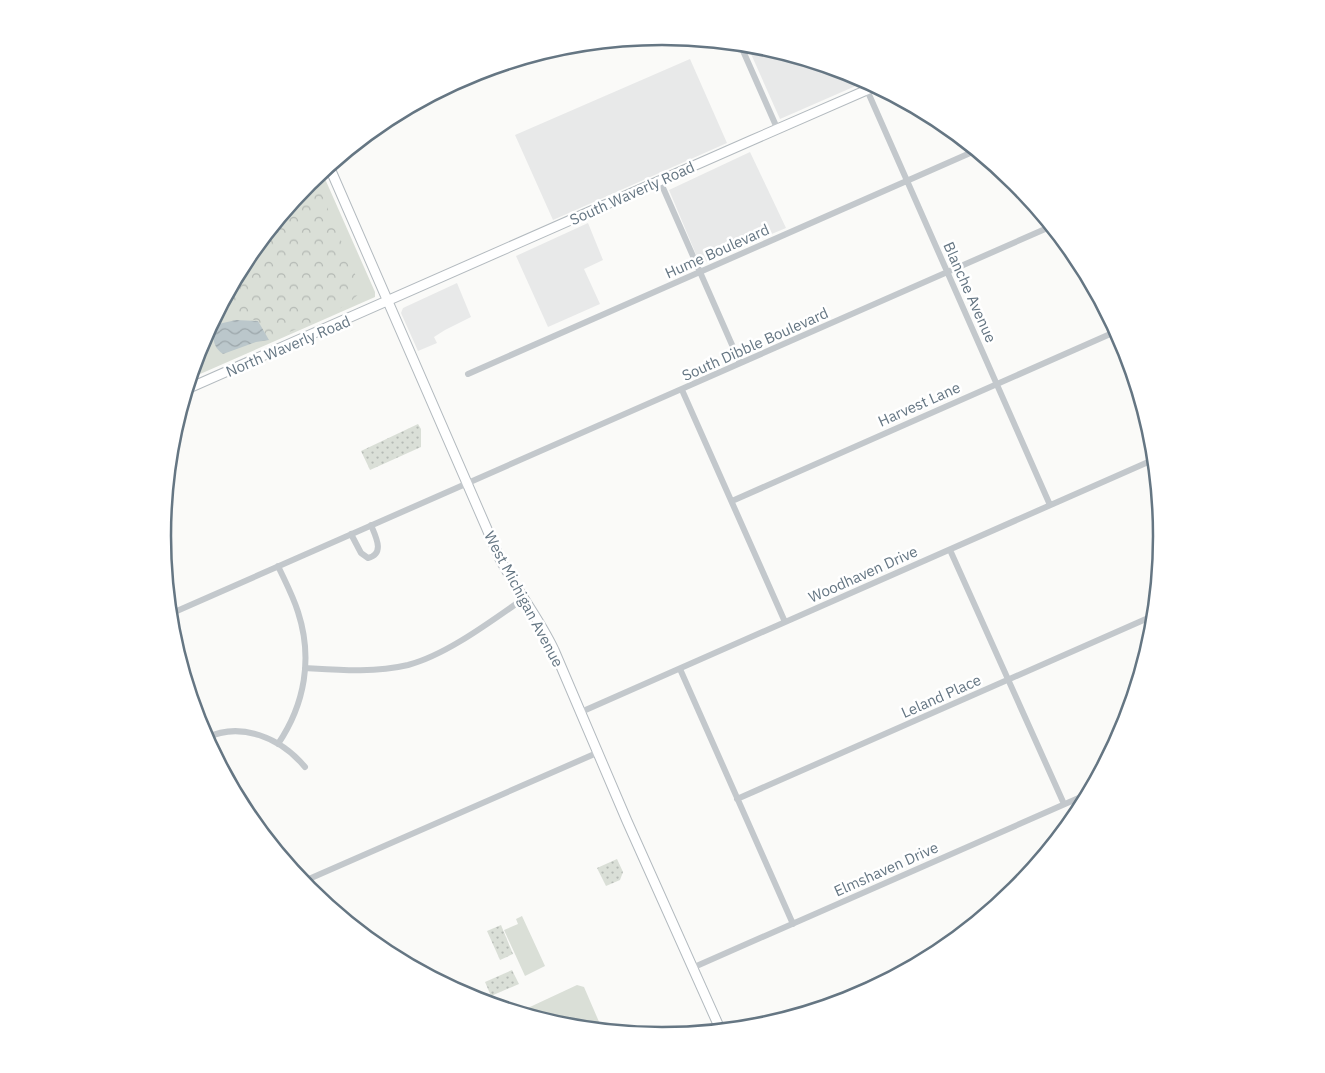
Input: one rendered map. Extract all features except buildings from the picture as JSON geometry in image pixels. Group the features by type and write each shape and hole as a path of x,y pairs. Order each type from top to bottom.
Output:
{"street":[{"path":"743,52 777,128"},
{"name":"South Waverly Road","path":"388,302 777,128 867,90"},
{"name":"Blanche Avenue","path":"867,90 1050,505"},
{"name":"Hume Boulevard","path":"468,374 969,153"},
{"name":"West Michigan Avenue","path":"332,173 500,560 548,637 718,1025"},
{"path":"660,181 740,364"},
{"name":"South Dibble Boulevard","path":"177,611 467,485 1046,229"},
{"name":"North Waverly Road","path":"195,386 388,302"},
{"name":"Harvest Lane","path":"732,501 1110,334"},
{"path":"682,390 785,622"},
{"name":"Woodhaven Drive","path":"581,712 1148,462"},
{"path":"351,534 361,553 368,558 372,557 379,548 372,525"},
{"path":"950,550 1064,804"},
{"path":"278,566 298,611 302,629 305,668 302,688 293,720 278,744"},
{"path":"305,668 378,669 398,667 422,661 453,645 523,599"},
{"name":"Leland Place","path":"738,799 1147,618"},
{"path":"680,669 792,924"},
{"path":"213,736 235,730 259,735 278,744 305,767"},
{"path":"310,879 598,752"},
{"name":"Elmshaven Drive","path":"692,968 1078,798"}],"shaded area":[{"path":"750,53 820,71 858,85 780,119"},
{"path":"690,59 727,143 553,220 515,135"},
{"path":"750,152 786,228 700,264 669,190"},
{"path":"588,223 603,260 584,269 600,304 548,327 516,256"},
{"path":"457,283 471,317 434,337 437,343 418,351 401,313 403,308"}],"green space":[{"path":"325,179 375,292 375,297 199,375 208,348 222,319 254,263 293,212"},
{"path":"318,186 362,291 327,317 269,340 258,321 226,311 254,263 273,237 293,212"},
{"path":"418,424 421,429 421,447 370,470 361,451"},
{"path":"617,859 623,872 620,880 606,886 597,868"},
{"path":"522,916 545,966 525,976 504,930 518,924 516,919"},
{"path":"501,925 513,954 500,960 487,931"},
{"path":"512,970 519,984 491,996 485,982"},
{"path":"577,985 584,987 600,1024 567,1019 527,1008"}],"water":[{"path":"236,320 258,321 269,340 256,342 223,354 217,348 213,337 220,324"}]}
